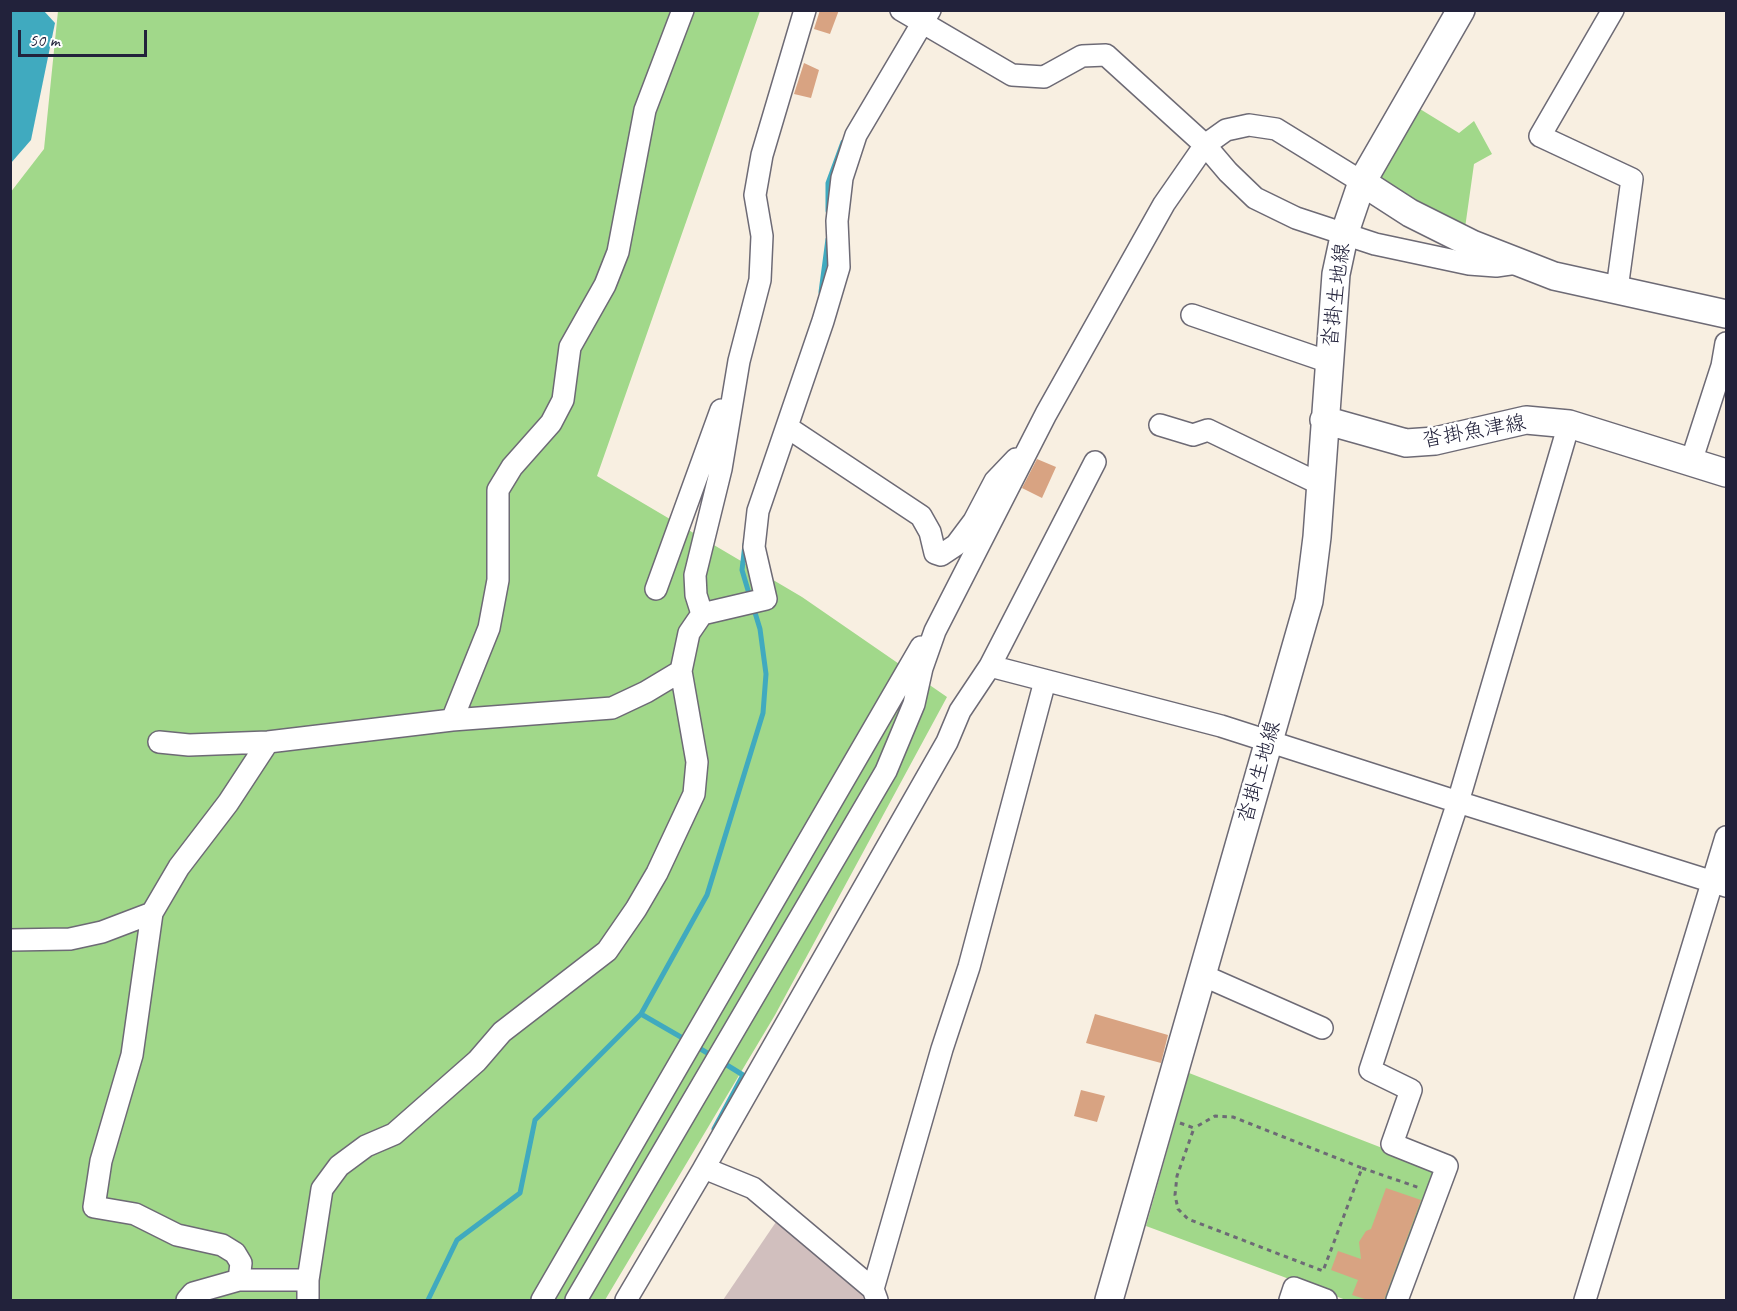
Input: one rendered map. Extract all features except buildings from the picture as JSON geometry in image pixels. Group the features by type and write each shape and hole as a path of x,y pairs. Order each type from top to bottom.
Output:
{"main road":[{"path":"1345,232 1362,182 1461,10"},
{"path":"1362,182 1410,213 1518,263 1554,276 1726,314"},
{"name":"沓掛生地線","path":"1109,1300 1309,601 1336,274 1345,232"},
{"name":"沓掛魚津線","path":"1324,420 1406,443 1435,441 1526,420 1569,424 1726,473"}],"street":[{"path":"452,720 489,628 498,580 498,490 512,467 551,423 563,400 570,347 605,285 618,252 645,110 683,10"},
{"path":"656,589 739,361 760,280 762,236 756,195 762,155 805,10"},
{"path":"901,10 927,17 1012,75 1044,77 1082,56 1106,55 1205,145 1255,198 1296,218 1345,232 1375,244 1469,264 1496,266 1518,263"},
{"path":"1613,10 1540,136 1632,179 1617,289"},
{"path":"187,1300 193,1293 239,1280 308,1290 322,1189 339,1166 366,1146 394,1134 477,1061 502,1032 607,951 636,909 694,794 697,762 681,671 689,633 702,614 766,599 754,548 758,511 839,267 837,220 842,178 853,146 879,93 927,17"},
{"path":"576,1300 886,771 914,704 922,668 935,631 1031,443 1164,204 1205,145 1226,129 1249,125 1276,129 1362,182"},
{"path":"1192,315 1329,362"},
{"path":"1690,462 1722,366 1726,344"},
{"path":"702,614 696,595 695,575 722,469 739,361"},
{"path":"1397,1300 1447,1166 1392,1144 1411,1090 1370,1070 1458,802 1569,424"},
{"path":"1160,425 1193,435 1208,429 1320,484"},
{"path":"787,427 921,516 930,532 934,553 941,555 956,545 974,521 995,481 1031,443"},
{"path":"626,1300 947,742 960,711 990,666 1095,462"},
{"path":"542,1300 903,676 922,645 935,631"},
{"path":"990,666 1269,741 1720,884"},
{"path":"159,742 189,745 268,742 452,720 612,708 646,692 681,671"},
{"path":"704,1168 753,1188 875,1295 942,1049 969,966 1045,681"},
{"path":"239,1280 241,1263 235,1253 222,1245 177,1235 135,1214 94,1206 101,1161 132,1055 152,914 179,867 228,803 268,742"},
{"path":"1585,1300 1720,884 1726,837"},
{"path":"10,940 70,939 102,932 152,914"},
{"path":"1202,975 1322,1028"},
{"path":"1290,1300 1294,1288 1326,1300"}],"path":[{"path":"1161,1116 1194,1128"},
{"path":"1362,1168 1323,1271 1208,1229 1188,1219 1178,1209 1175,1195 1177,1176 1194,1128 1215,1116 1233,1117 1362,1168 1424,1189"}],"shaded area":[{"path":"778,1219 862,1290 864,1300 723,1300"}],"green space":[{"path":"58,11 760,11 597,476 802,597 947,697 775,1015 605,1300 11,1300 10,193 44,149"},
{"path":"1420,109 1459,133 1474,121 1492,154 1474,164 1465,228 1381,183 1382,175"},
{"path":"1189,1073 1439,1170 1392,1300 1346,1300 1146,1226"}],"water":[{"path":"11,10 44,11 55,23 31,140 11,163"}],"waterway":[{"path":"828,211 828,183 843,142"},
{"path":"821,292 828,239"},
{"path":"745,544 742,570 750,597"},
{"path":"428,1300 457,1240 520,1193 535,1120 641,1014 707,895 763,713 766,674 760,629 753,606"},
{"path":"641,1014 686,1040"},
{"path":"694,1045 714,1057"},
{"path":"714,1129 743,1075 722,1062"}]}
